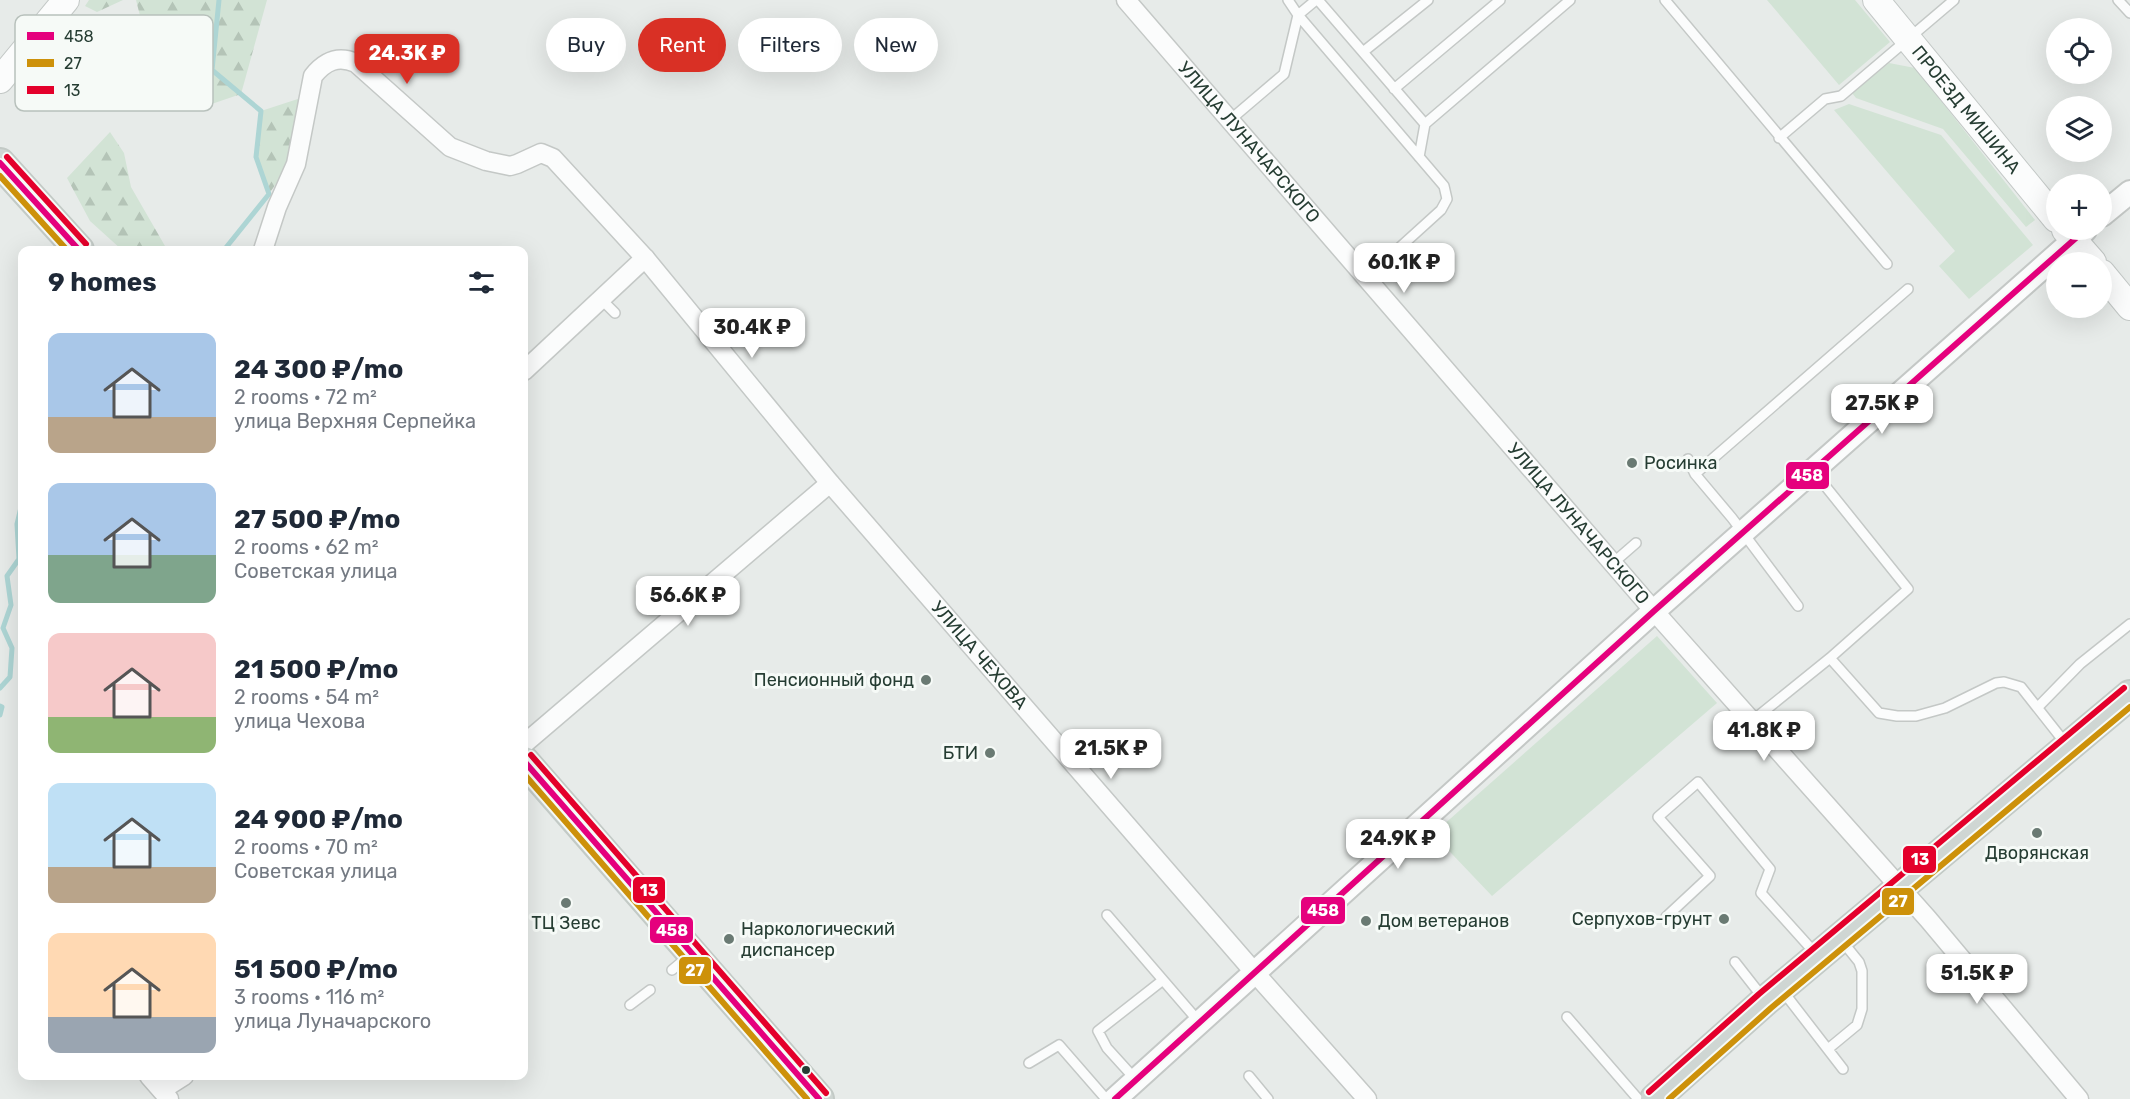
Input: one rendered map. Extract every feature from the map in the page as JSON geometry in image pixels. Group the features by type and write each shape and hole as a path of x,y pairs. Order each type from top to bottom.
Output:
{"main road":[{"path":"54,15 66,0"},
{"name":"ПРОЕЗД МИШИНА","path":"1876,0 2046,207"},
{"path":"0,80 15,62"},
{"path":"0,163 75,246"},
{"path":"2112,285 2130,307"},
{"path":"1655,1099 1773,995 2130,695"},
{"path":"528,766 682,962 819,1099"}],"street":[{"name":"УЛИЦА ЛУНАЧАРСКОГО","path":"1126,0 1654,611 1900,888 2079,1099"},
{"name":"УЛИЦА ЧЕХОВА","path":"264,246 276,207 296,164 313,76 331,60 342,58 356,63 450,147 486,161 510,166 541,153 553,158 645,258 830,483 1367,1099"},
{"path":"2112,207 2130,192"},
{"path":"1115,1099 2067,240"},
{"path":"528,367 645,258"},
{"path":"528,741 830,483"},
{"path":"153,1080 166,1095 180,1080"}],"lane":[{"path":"1288,0 1298,15 1444,186 1448,199 1442,210 1366,278"},
{"path":"1230,120 1284,74 1298,15 1317,0 1425,124"},
{"path":"1363,52 1428,0"},
{"path":"1394,89 1500,0"},
{"path":"1419,157 1425,124 1570,0"},
{"path":"1665,0 1887,264"},
{"path":"1779,138 1826,99 1841,96 1954,0"},
{"path":"2118,0 2130,13"},
{"path":"1695,474 1908,289"},
{"path":"601,299 615,313"},
{"path":"1688,459 1695,474 1743,532 1798,606"},
{"path":"1752,721 1830,658 1908,589 1813,470"},
{"path":"1613,563 1636,543"},
{"path":"2038,707 2080,664 2130,624"},
{"path":"1830,658 1879,713 1897,716 1916,716 1945,708 1996,683 2004,682 2021,687 2067,746"},
{"path":"1666,917 1710,876 1658,817 1698,782 1770,869 1761,893 1819,957"},
{"path":"1107,915 1200,1023"},
{"path":"1828,1049 1857,1025 1862,1009 1862,971 1841,939"},
{"path":"1735,962 1773,995 1828,1049 1843,1069"},
{"path":"1136,1080 1107,1048 1098,1031 1163,980"},
{"path":"630,1005 650,990"},
{"path":"1566,1017 1638,1099"},
{"path":"1029,1063 1059,1045 1106,1099"},
{"path":"1249,1076 1268,1099"}],"green space":[{"path":"89,0 123,0 97,12 85,6"},
{"path":"136,0 267,0 241,94 213,104 213,15 140,15"},
{"path":"1767,0 1855,0 1890,42 1839,85"},
{"path":"1889,63 1915,68 2035,220 2026,227 1943,129 1856,98 1852,93"},
{"path":"307,96 295,156 269,194 256,157 261,111"},
{"path":"1849,104 1941,135 2033,245 1969,299 1939,266 1955,251 1834,110"},
{"path":"110,132 124,153 131,187 165,246 118,246 90,221 67,178"},
{"path":"1657,636 1717,703 1492,896 1433,834"}],"waterway":[{"path":"213,60 219,0"},
{"path":"213,71 261,111 256,157 269,194 227,246"},
{"path":"18,520 18,542"},
{"path":"0,688 10,677 12,648 3,628 11,605 7,576 18,560"},
{"path":"0,706 2,707 0,715"}],"transit line":[{"name":"13","path":"7,157 86,244"},
{"name":"458","path":"0,163 75,246"},
{"name":"27","path":"0,176 63,246"},
{"name":"458","path":"1115,1099 1654,611 2074,240"},
{"name":"13","path":"1649,1092 1759,994 2124,688"},
{"name":"27","path":"1669,1099 1771,1008 2130,707"},
{"name":"13","path":"531,755 826,1093"},
{"name":"458","path":"528,766 819,1099"},
{"name":"27","path":"528,779 807,1099"}],"place":[{"name":"Росинка","path":"1632,463"},
{"name":"Пенсионный фонд","path":"926,680"},
{"name":"БТИ","path":"990,753"},
{"name":"Дворянская","path":"2037,833"},
{"name":"ТЦ Зевс","path":"566,903"},
{"name":"Серпухов-грунт","path":"1724,919"},
{"name":"Дом ветеранов","path":"1366,921"},
{"name":"Наркологический диспансер","path":"729,939"}]}
